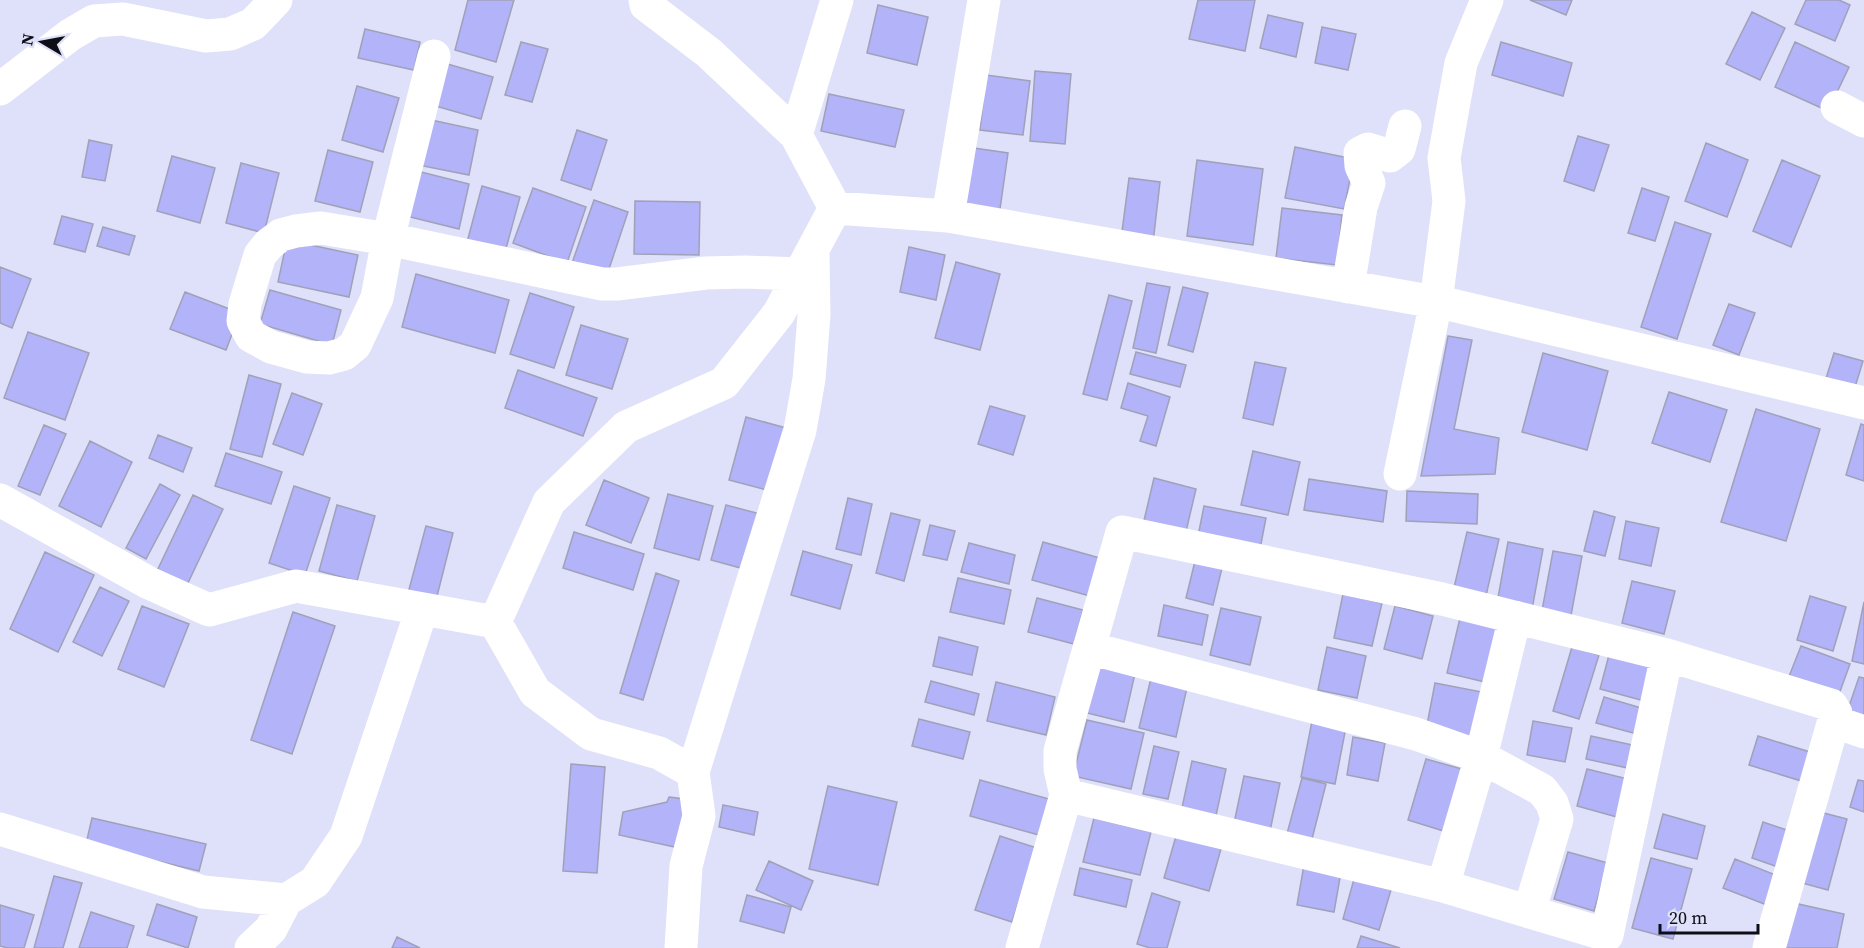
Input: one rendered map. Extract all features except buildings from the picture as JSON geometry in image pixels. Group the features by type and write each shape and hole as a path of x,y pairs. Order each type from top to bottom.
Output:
{"street":[{"path":"0,89 70,35 94,21 123,19 206,36 230,34 253,24 276,0"},
{"path":"645,0 646,5 709,53 796,135 835,208"},
{"path":"796,135 837,0"},
{"path":"948,216 984,0"},
{"path":"1400,474 1436,302 1449,201 1444,158 1461,63 1486,0"},
{"path":"434,56 388,239 377,298 355,345 344,354 329,358 307,357 271,347 251,336 243,321 250,282 260,255 281,235 296,231 321,228 388,239 596,284 617,284 706,273 745,272 806,262"},
{"path":"1348,286 1361,207 1369,183 1361,166 1360,153 1368,148 1390,156 1399,149 1405,126"},
{"path":"835,208 948,216 1436,302 1864,403"},
{"path":"495,622 549,502 626,427 724,383 779,313 835,208"},
{"path":"681,948 686,866 699,816 693,772 800,430 809,379 814,315 806,262"},
{"path":"0,500 149,584 209,610 296,586 495,622"},
{"path":"1022,948 1066,795 1060,769 1060,751 1122,532 1442,599 1667,655 1831,705 1836,714 1849,727 1769,948"},
{"path":"250,948 271,929 286,900 315,882 346,836 422,609"},
{"path":"1443,886 1481,757 1515,617"},
{"path":"495,622 535,692 591,734 659,753 693,772"},
{"path":"1089,648 1416,734 1481,757 1542,790 1552,803 1557,819 1529,912"},
{"path":"1066,795 1443,886 1616,941 1615,903 1667,655"},
{"path":"0,830 203,892 286,900"}]}
